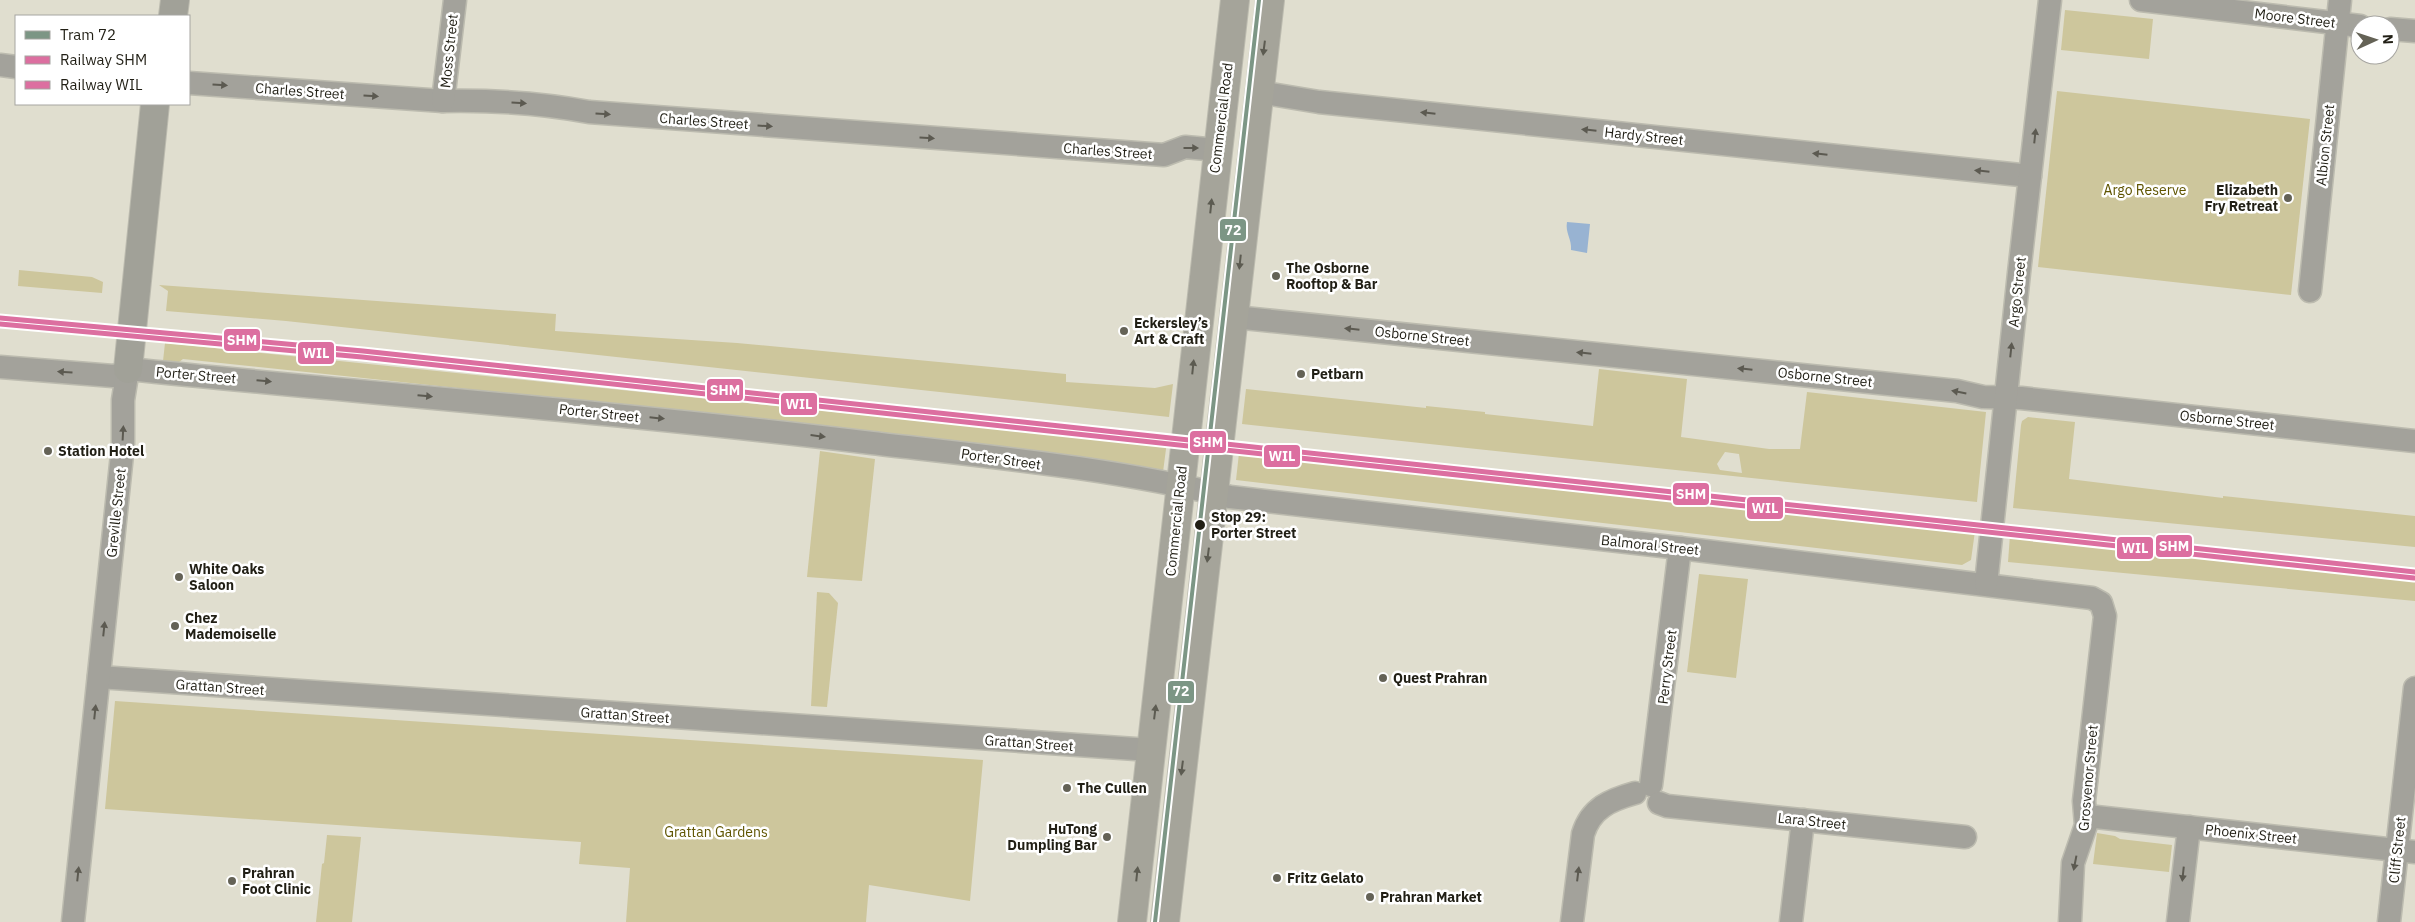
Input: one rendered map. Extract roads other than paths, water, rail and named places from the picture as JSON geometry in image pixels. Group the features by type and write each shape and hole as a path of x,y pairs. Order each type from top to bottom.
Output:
{"main road":[{"name":"Commercial Road","path":"1165,922 1197,489 1184,451 1235,0"},
{"name":"Commercial Road","path":"1132,922 1150,750 1197,489 1218,454 1270,0"}],"street":[{"path":"173,15 175,0"},
{"name":"Moss Street","path":"443,101 454,0"},
{"name":"Argo Street","path":"1986,584 2050,0"},
{"name":"Moore Street","path":"2141,0 2350,25"},
{"name":"Albion Street","path":"2310,291 2340,0"},
{"path":"2400,30 2415,31"},
{"path":"0,66 15,67"},
{"name":"Charles Street","path":"190,82 443,101 484,100 555,106 589,112 1164,155 1184,147 1218,150"},
{"name":"Hardy Street","path":"1259,92 1319,102 2030,176"},
{"name":"Greville Street","path":"73,922 123,445 124,391 128,369 155,105"},
{"name":"Osborne Street","path":"1234,317 1957,391 1983,398 2031,399 2415,441"},
{"name":"Porter Street","path":"0,367 113,376 123,374 128,369 546,407 796,433 1005,459 1197,489"},
{"name":"Balmoral Street","path":"1197,489 1249,500 1986,584 2092,598 2101,603"},
{"name":"Perry Street","path":"1649,794 1680,548"},
{"name":"Grosvenor Street","path":"2070,922 2073,863 2086,825 2087,816 2084,801 2105,616 2101,603"},
{"name":"Grattan Street","path":"99,678 1150,750"},
{"name":"Cliff Street","path":"2388,922 2406,851 2415,688"},
{"path":"1572,922 1583,834 1587,822 1602,805 1649,794"},
{"name":"Lara Street","path":"1649,794 1667,806 1965,836"},
{"name":"Phoenix Street","path":"2087,816 2406,851"},
{"path":"1791,922 1803,820"},
{"path":"2178,922 2189,827"}],"water":[{"path":"1567,222 1590,224 1587,253 1571,250"}],"tram line":[{"name":"72","path":"1155,922 1259,0"}],"rail line":[{"name":"SHM","path":"0,318 363,351 2415,572"},
{"name":"WIL","path":"0,324 362,357 2414,578"}],"place":[{"name":"Elizabeth Fry Retreat","path":"2288,198"},
{"name":"The Osborne Rooftop & Bar","path":"1276,276"},
{"name":"Eckersley’s Art & Craft","path":"1124,331"},
{"name":"Petbarn","path":"1301,374"},
{"name":"Station Hotel","path":"48,451"},
{"name":"Stop 29: Porter Street","path":"1200,525"},
{"name":"White Oaks Saloon","path":"179,577"},
{"name":"Chez Mademoiselle","path":"175,626"},
{"name":"Quest Prahran","path":"1383,678"},
{"name":"The Cullen","path":"1067,788"},
{"name":"HuTong Dumpling Bar","path":"1107,837"},
{"name":"Fritz Gelato","path":"1277,878"},
{"name":"Prahran Foot Clinic","path":"232,881"},
{"name":"Prahran Market","path":"1370,897"}],"park label":[{"name":"Argo Reserve","path":"2145,190"},
{"name":"Grattan Gardens","path":"716,832"}]}
